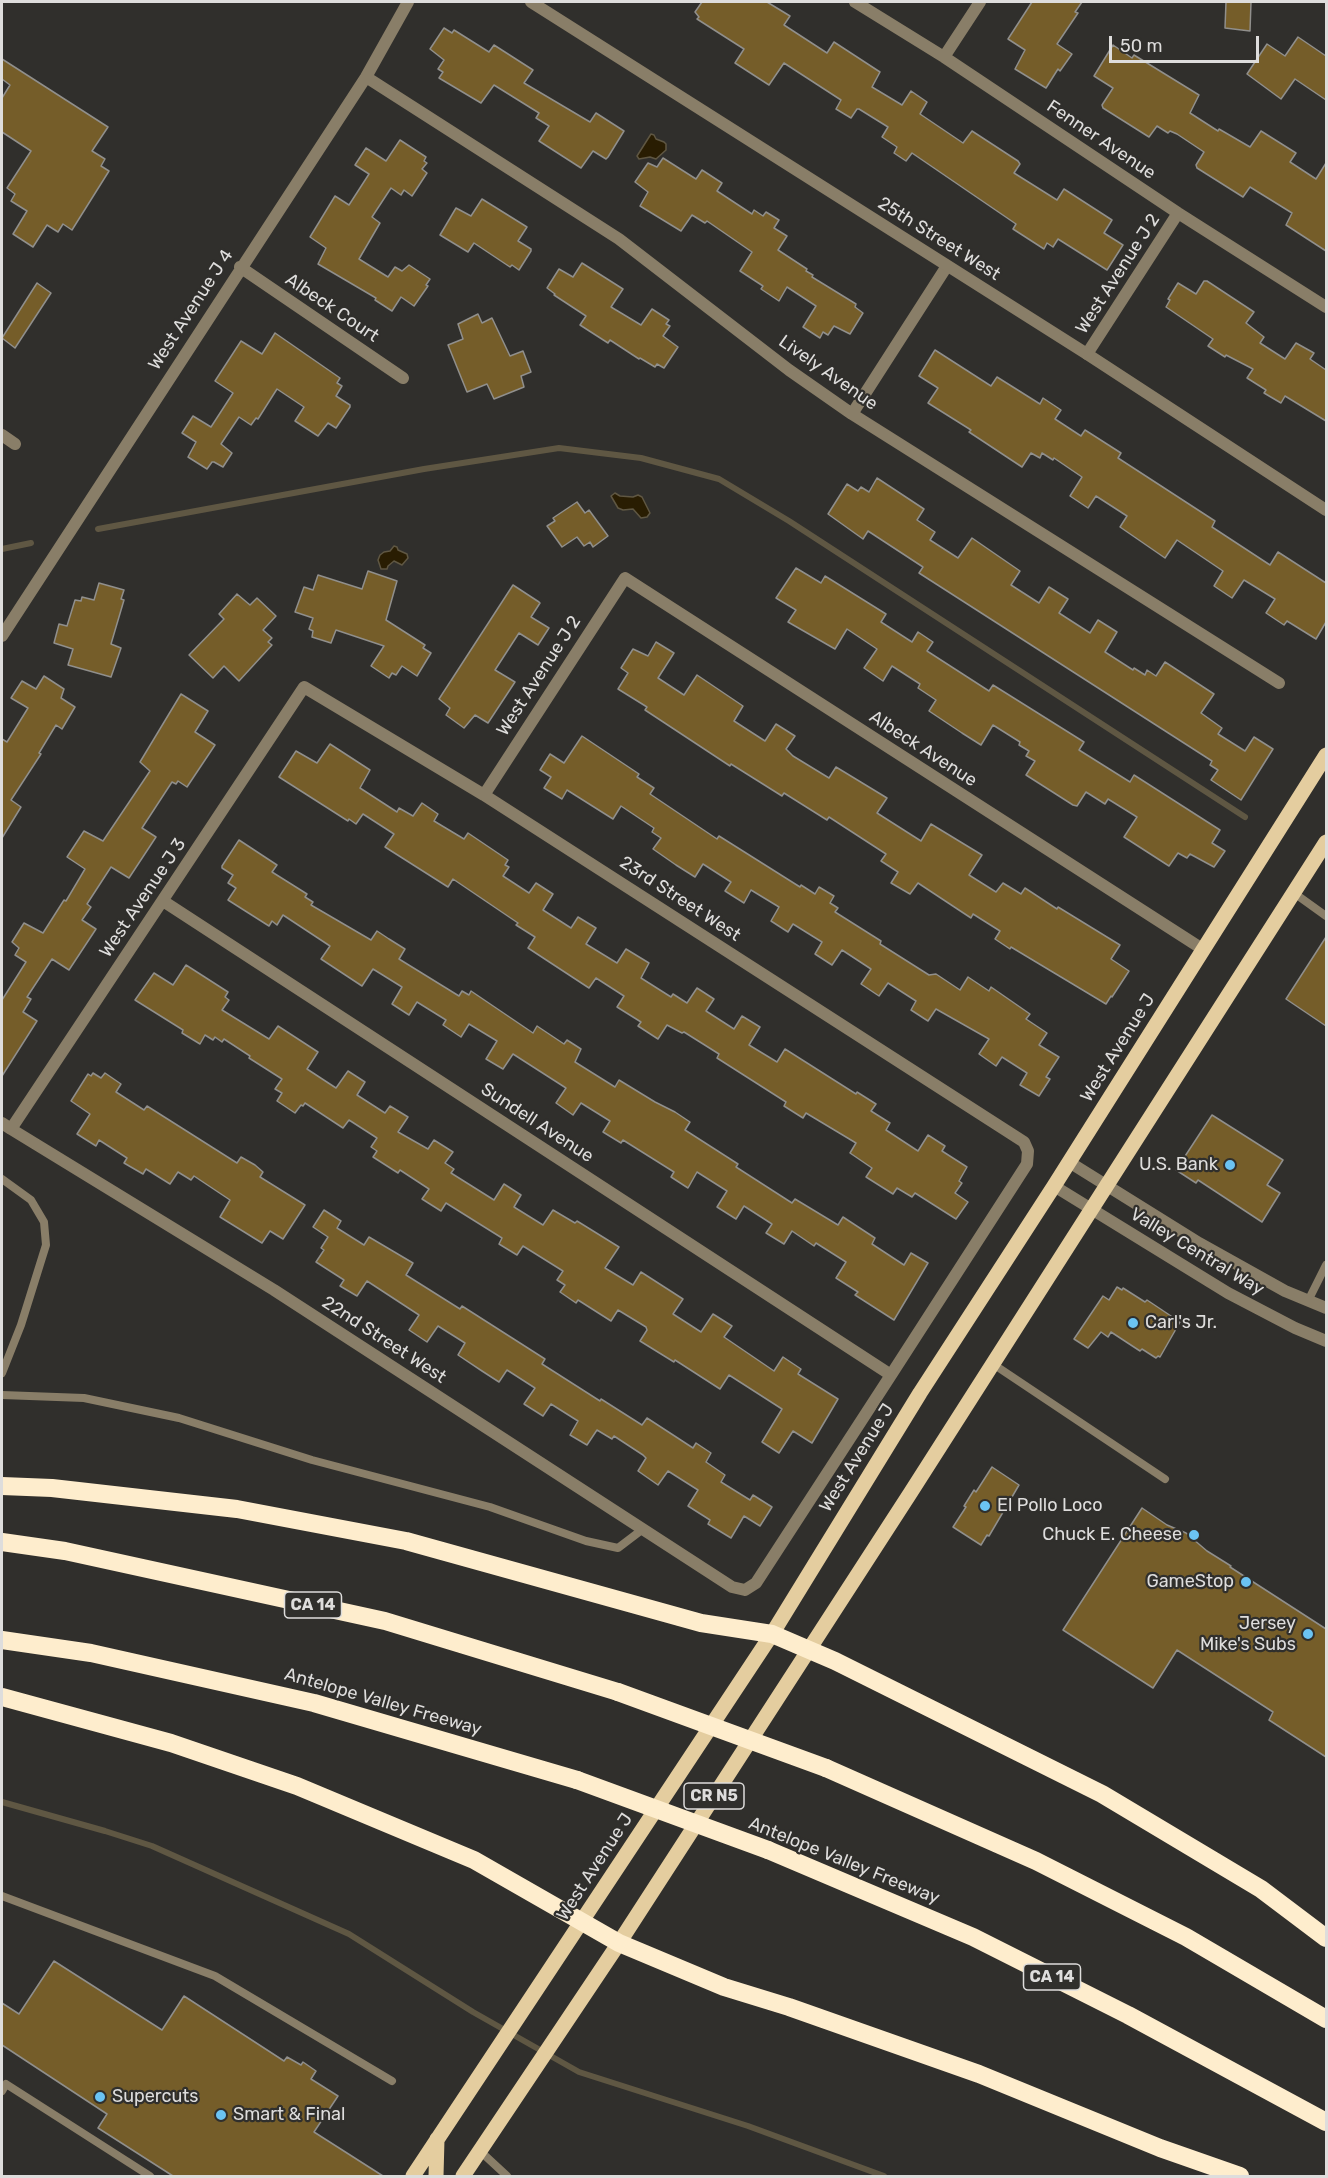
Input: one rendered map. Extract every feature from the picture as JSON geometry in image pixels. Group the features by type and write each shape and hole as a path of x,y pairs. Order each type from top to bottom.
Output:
{"highway":[{"path":"2,1486 52,1488 237,1509 406,1541 701,1623 772,1634 836,1661 1102,1794 1261,1889 1326,1938"},
{"name":"CA 14","path":"2,1542 65,1551 385,1621 618,1692 826,1768 1036,1861 1186,1937 1326,2019"},
{"name":"Antelope Valley Freeway","path":"2,1640 91,1653 314,1703 577,1780 768,1850 973,1937 1128,2015 1326,2122"},
{"path":"2,1697 171,1743 297,1786 474,1860 619,1943 724,1987 789,2007 979,2074 1160,2148 1240,2176"}],"main road":[{"name":"West Avenue J","path":"413,2176 772,1634 920,1393 1054,1186 1326,755"},
{"path":"809,1650 1326,842"},
{"name":"CR N5","path":"463,2176 619,1943 809,1650"},
{"path":"436,2176 437,2139"}],"street":[{"name":"West Avenue J 4","path":"2,636 240,267 366,77 408,2"},
{"name":"25th Street West","path":"531,2 1087,354 1326,510"},
{"name":"Fenner Avenue","path":"855,2 944,57 1178,213 1326,307"},
{"path":"944,57 980,2"},
{"name":"Lively Avenue","path":"366,77 619,239 789,370 852,414 1279,683"},
{"name":"West Avenue J 2","path":"1087,354 1178,213"},
{"path":"852,414 947,266"},
{"name":"Albeck Court","path":"240,267 403,378"},
{"path":"2,435 15,444"},
{"name":"West Avenue J 2","path":"484,795 625,578"},
{"name":"Albeck Avenue","path":"625,578 1204,950"},
{"name":"23rd Street West","path":"304,687 484,795 1024,1142 1028,1151"},
{"name":"West Avenue J 3","path":"6,1126 163,901 304,687"},
{"name":"Sundell Avenue","path":"163,901 891,1375"},
{"name":"22nd Street West","path":"6,1126 274,1290 732,1587 745,1590"},
{"name":"West Avenue J","path":"745,1590 756,1583 891,1375 1027,1164 1028,1151"},
{"name":"Valley Central Way","path":"1069,1162 1199,1244 1285,1291 1326,1308"},
{"name":"Valley Central Way","path":"1054,1186 1228,1293 1294,1328 1326,1341"}],"lane":[{"path":"1294,893 1326,916"},
{"path":"2,1179 32,1200 44,1222 46,1245 21,1325 2,1373"},
{"path":"1308,1301 1326,1265"},
{"path":"993,1364 1165,1479"},
{"path":"2,1395 84,1398 179,1418 312,1460 490,1507 596,1544 618,1548 643,1529"},
{"path":"2,1896 215,1976 392,2081"},
{"path":"2,2091 6,2084 150,2176"},
{"path":"480,2151 507,2176"}],"shaded area":[{"path":"651,134 666,144 666,150 656,159 650,157 639,159 637,156"},
{"path":"615,493 620,496 638,495 642,497 650,513 647,517 641,518 633,509 618,508 611,496"},
{"path":"394,546 407,554 408,558 402,565 394,561 387,569 381,569 378,560 380,555 390,551"}],"building":[{"path":"702,2 767,2 790,16 784,25 827,53 834,42 880,72 872,87 902,105 911,91 927,102 920,114 963,143 972,131 1018,161 1020,164 1014,173 1057,200 1064,189 1112,220 1104,233 1123,245 1107,270 1058,239 1053,247 1047,243 1044,249 1013,229 1016,224 912,153 906,161 894,153 897,147 882,137 888,127 859,109 851,118 836,109 841,100 784,63 769,85 735,63 744,49 697,19 699,17 695,12"},
{"path":"1032,2 1082,2 1075,12 1078,13 1057,44 1072,54 1060,71 1058,69 1046,88 1015,69 1025,50 1008,39"},
{"path":"1226,2 1251,2 1250,31 1225,28"},
{"path":"444,28 452,33 454,30 489,52 494,45 533,70 524,83 590,122 596,113 624,131 608,157 606,159 593,151 581,168 539,141 549,126 536,118 539,113 494,85 481,103 439,78 443,72 438,69 444,60 430,49"},
{"path":"1298,37 1326,56 1326,100 1295,79 1281,99 1247,74 1267,44 1285,56"},
{"path":"1113,45 1132,58 1134,55 1199,95 1190,113 1218,131 1219,129 1250,147 1261,131 1296,153 1290,162 1316,179 1326,163 1326,251 1286,225 1292,213 1250,187 1243,197 1197,168 1196,165 1204,152 1177,134 1170,131 1168,133 1157,126 1149,137 1103,108 1102,105 1113,88 1094,76"},
{"path":"2,59 108,127 92,151 105,159 101,166 109,171 72,230 63,224 58,232 47,225 33,247 13,234 27,211 11,201 15,194 7,188 31,151 2,132 2,98 10,85 2,79"},
{"path":"400,140 426,157 424,161 427,163 422,169 427,173 412,196 404,190 401,195 391,188 372,217 380,223 359,259 388,277 395,267 402,271 409,265 430,279 426,285 428,286 414,306 401,297 392,311 375,300 376,298 318,264 326,248 310,237 335,196 349,205 369,174 355,165 366,148 386,161"},
{"path":"663,158 696,179 702,170 722,183 717,191 752,214 754,210 763,216 766,212 779,220 774,228 787,236 778,250 807,269 806,271 813,275 812,277 856,304 855,307 863,313 850,334 834,326 828,335 823,332 820,338 803,327 816,306 787,287 779,301 761,289 763,286 740,271 752,252 707,221 705,223 692,215 681,231 640,206 648,192 635,182 648,163 657,167"},
{"path":"482,199 527,227 518,241 531,251 519,270 512,265 510,267 474,243 468,252 440,235 456,208 471,216"},
{"path":"582,263 623,289 611,307 641,325 652,309 669,320 666,324 670,326 663,336 678,347 664,368 657,364 655,367 639,359 610,340 608,343 580,325 586,316 547,288 559,269 573,277"},
{"path":"1204,281 1254,312 1246,323 1264,337 1260,343 1285,359 1296,343 1314,353 1310,359 1326,370 1326,421 1285,396 1281,403 1264,393 1266,390 1247,378 1253,369 1226,355 1225,357 1208,346 1213,339 1166,307 1178,283 1196,294"},
{"path":"37,283 51,293 15,348 2,338"},
{"path":"478,314 482,323 492,318 510,356 523,351 531,372 521,376 524,387 494,399 487,384 467,392 448,345 463,339 458,324"},
{"path":"275,333 340,378 337,383 342,386 336,396 350,407 336,428 328,423 318,436 295,421 304,407 277,389 258,419 256,418 251,425 239,417 221,444 232,453 223,467 212,462 207,469 188,457 196,442 182,433 193,416 211,427 233,393 215,381 241,341 262,354"},
{"path":"935,350 991,386 997,377 1040,404 1043,398 1061,410 1055,419 1081,436 1085,430 1121,453 1118,458 1215,521 1212,527 1270,565 1278,552 1326,583 1326,622 1316,639 1287,621 1284,625 1266,613 1275,599 1244,580 1232,598 1214,586 1223,571 1177,540 1165,558 1120,527 1127,516 1096,496 1088,508 1070,496 1082,477 1054,458 1053,460 1042,453 1040,458 1031,453 1022,467 969,432 971,430 928,403 938,388 919,376"},
{"path":"877,478 924,509 917,520 935,532 930,540 958,558 972,538 1020,571 1011,585 1039,603 1049,587 1068,599 1059,613 1090,633 1098,620 1117,632 1105,652 1145,675 1147,670 1156,676 1165,662 1214,694 1201,713 1222,728 1218,734 1245,751 1254,737 1273,749 1241,800 1211,780 1218,770 1210,765 1212,761 919,573 923,567 868,531 863,539 828,514 847,484 858,491 861,487 869,492"},
{"path":"577,502 585,513 589,510 608,536 593,547 590,542 584,546 577,537 562,547 547,526 555,521 553,518"},
{"path":"796,568 821,583 825,576 886,614 881,622 912,642 918,632 933,642 927,651 989,691 993,685 1084,742 1079,750 1130,782 1134,775 1220,830 1212,843 1225,851 1214,867 1190,854 1187,858 1178,853 1169,866 1124,837 1137,817 1108,799 1105,804 1086,792 1077,806 1073,805 1026,775 1035,761 1026,756 1029,751 1019,745 1020,742 993,725 981,745 929,711 936,700 918,688 920,684 892,666 883,681 864,668 877,649 847,629 835,649 788,622 796,610 776,598"},
{"path":"368,571 397,581 386,620 425,645 423,648 431,653 417,676 402,666 396,675 392,673 389,678 371,666 384,646 336,630 331,643 312,637 313,631 309,629 313,618 295,612 304,587 313,590 318,575 362,589"},
{"path":"99,583 124,590 121,599 124,600 111,644 121,648 111,677 68,665 73,649 54,643 59,624 67,626 75,600 81,601 82,597 94,600"},
{"path":"513,585 540,603 531,617 549,628 538,645 519,633 495,670 515,682 488,723 475,715 464,728 446,715 450,708 439,699"},
{"path":"237,594 250,605 257,598 276,616 263,630 272,638 268,642 272,645 239,681 224,666 213,678 189,655 224,619 219,614"},
{"path":"656,642 674,653 658,678 684,695 697,675 743,706 734,721 765,741 776,724 795,736 786,749 793,756 829,778 836,767 887,798 877,813 921,841 931,824 982,855 969,875 996,892 1003,883 1021,894 1025,888 1120,945 1111,959 1129,971 1112,997 1106,1004 1011,947 1010,949 995,939 1000,931 973,914 971,918 918,883 910,894 891,883 898,872 881,861 886,854 829,817 827,820 784,793 782,796 731,764 730,766 645,710 647,707 618,689 628,673 621,668 633,649 648,656"},
{"path":"44,676 64,689 61,698 75,707 62,729 56,725 39,753 41,754 11,800 21,807 2,838 2,739 7,742 28,708 11,698 22,681 36,689"},
{"path":"181,694 208,711 195,732 215,745 187,787 178,781 176,784 172,782 142,828 156,837 129,878 111,867 87,904 91,907 82,920 96,929 69,970 52,959 27,997 31,999 23,1012 37,1021 2,1076 2,1000 26,962 15,955 19,948 12,942 24,923 43,933 64,900 66,901 85,869 67,857 84,831 103,841 150,771 140,762"},
{"path":"582,736 639,774 637,777 654,788 650,794 717,839 719,836 800,887 801,885 815,894 819,887 834,896 830,903 838,908 835,912 929,975 936,974 960,990 968,977 989,991 991,987 1030,1014 1026,1019 1047,1033 1039,1045 1059,1057 1046,1077 1050,1079 1039,1096 1020,1085 1027,1073 1002,1057 996,1066 979,1054 989,1039 936,1009 928,1021 911,1010 916,1001 888,983 879,996 861,984 871,969 842,950 832,965 815,954 822,942 793,924 788,932 771,921 779,907 751,890 744,903 725,891 731,882 703,864 695,877 676,865 653,849 661,838 652,832 654,828 621,806 613,819 567,790 562,799 544,788 551,777 540,770 550,754 564,763"},
{"path":"330,744 370,770 360,788 397,812 399,808 413,816 422,803 438,814 434,821 464,839 468,833 508,860 505,865 509,867 503,876 529,893 536,883 553,894 543,910 571,928 578,917 596,928 586,944 617,963 626,949 649,963 641,978 671,997 673,994 687,1003 697,988 714,999 706,1011 734,1029 742,1016 760,1027 749,1045 777,1062 785,1049 856,1094 857,1092 876,1104 871,1111 890,1123 886,1130 918,1151 928,1135 945,1146 942,1151 967,1167 959,1181 962,1183 955,1193 968,1202 956,1219 915,1193 912,1197 897,1188 893,1194 866,1177 872,1168 850,1153 856,1143 806,1113 803,1118 784,1106 786,1102 717,1058 719,1054 684,1032 667,1025 658,1039 638,1026 641,1022 617,1007 624,996 596,978 589,988 528,948 535,937 516,925 518,923 453,879 448,887 385,847 394,834 363,814 356,824 349,819 348,821 279,777 296,751 317,763"},
{"path":"239,840 277,865 272,872 307,894 305,897 313,902 311,905 371,940 377,931 405,949 399,959 459,996 462,991 469,995 471,991 533,1033 537,1026 564,1044 567,1040 581,1049 575,1062 615,1087 619,1080 675,1112 690,1122 685,1130 738,1164 736,1167 792,1203 795,1199 838,1225 843,1217 875,1238 872,1244 904,1265 911,1253 928,1263 894,1320 855,1295 858,1292 836,1278 846,1262 816,1243 814,1246 792,1231 784,1244 766,1233 772,1224 744,1206 736,1219 717,1207 727,1191 697,1172 688,1188 671,1177 674,1172 623,1140 621,1143 603,1132 610,1121 581,1103 573,1115 556,1103 566,1088 513,1054 503,1069 486,1059 497,1041 469,1024 461,1037 443,1025 446,1020 417,1002 409,1015 392,1004 402,987 373,969 362,986 321,959 330,946 283,915 277,925 272,921 269,926 228,900 236,888 228,883 233,875 222,866"},
{"path":"1326,937 1326,1026 1286,999"},
{"path":"186,965 228,992 225,997 229,1000 222,1010 269,1039 278,1026 318,1052 307,1069 336,1088 348,1071 365,1082 357,1095 385,1113 390,1106 408,1117 398,1132 428,1149 434,1140 453,1152 445,1163 454,1169 451,1173 494,1200 504,1184 521,1195 514,1207 543,1225 553,1210 575,1223 577,1221 619,1247 605,1268 633,1285 641,1272 683,1299 673,1314 701,1332 713,1314 732,1326 724,1337 774,1371 783,1357 801,1369 798,1374 838,1399 812,1443 793,1431 779,1453 762,1442 782,1409 729,1375 720,1389 675,1360 674,1362 640,1341 647,1330 646,1327 618,1310 611,1321 578,1300 576,1303 560,1292 565,1285 557,1280 563,1271 523,1246 517,1255 499,1244 502,1238 446,1203 441,1211 422,1199 429,1189 400,1170 398,1173 373,1157 377,1151 371,1147 377,1138 349,1120 343,1128 305,1103 295,1113 277,1101 282,1093 275,1089 282,1079 249,1058 250,1056 224,1039 222,1042 215,1037 213,1040 205,1035 200,1044 182,1033 183,1030 135,1000 154,973 173,985"},
{"path":"93,1073 101,1078 105,1073 121,1084 116,1092 144,1110 147,1106 237,1163 241,1157 255,1165 263,1172 260,1177 305,1205 283,1239 270,1231 262,1243 220,1217 230,1200 194,1176 191,1180 178,1172 170,1184 146,1169 143,1174 124,1163 127,1158 99,1140 96,1146 77,1134 90,1114 71,1101 88,1074 91,1076"},
{"name":"U.S. Bank","path":"1212,1115 1283,1160 1267,1185 1280,1193 1262,1222 1198,1180 1196,1183 1176,1170"},
{"path":"324,1210 341,1221 337,1228 364,1245 369,1237 413,1263 406,1275 460,1309 462,1306 545,1359 542,1364 600,1401 601,1399 642,1425 647,1418 693,1448 696,1443 711,1453 706,1462 725,1475 721,1482 750,1500 753,1495 772,1507 760,1526 744,1516 731,1538 708,1524 710,1520 688,1506 698,1490 668,1471 658,1485 638,1471 646,1458 614,1436 612,1439 597,1430 587,1445 570,1435 578,1421 551,1404 543,1416 524,1404 535,1388 507,1370 499,1382 458,1355 465,1343 438,1326 427,1342 409,1330 419,1315 367,1281 357,1296 340,1286 344,1280 316,1262 324,1250 321,1248 328,1237 313,1227"},
{"name":"Carl's Jr.","path":"1117,1287 1122,1290 1123,1288 1145,1302 1147,1300 1180,1322 1160,1357 1156,1358 1142,1349 1140,1351 1111,1332 1108,1337 1101,1332 1088,1348 1074,1339 1103,1296 1109,1300"},
{"name":"El Pollo Loco","path":"992,1467 1019,1485 989,1536 987,1535 981,1545 953,1527 974,1490 976,1492"},
{"path":"1142,1508 1167,1525 1186,1533 1230,1567 1326,1629 1326,1757 1269,1720 1273,1712 1177,1650 1153,1688 1063,1630"},
{"path":"54,1961 162,2030 184,1996 284,2061 287,2057 301,2065 303,2062 316,2071 311,2079 338,2096 314,2132 383,2176 173,2176 98,2128 107,2114 2,2045 2,2003 19,2014"}],"waterway":[{"path":"98,529 424,469 559,448 641,458 719,479 789,521 1245,817"},
{"path":"2,549 31,543"},
{"path":"2,1802 152,1846 349,1934 473,2012 579,2072 748,2126 884,2176"}],"place":[{"name":"U.S. Bank","path":"1230,1165"},
{"name":"Carl's Jr.","path":"1133,1323"},
{"name":"El Pollo Loco","path":"985,1506"},
{"name":"Chuck E. Cheese","path":"1194,1535"},
{"name":"GameStop","path":"1246,1582"},
{"name":"Jersey Mike's Subs","path":"1308,1634"},
{"name":"Supercuts","path":"100,2097"},
{"name":"Smart & Final","path":"221,2115"}]}
